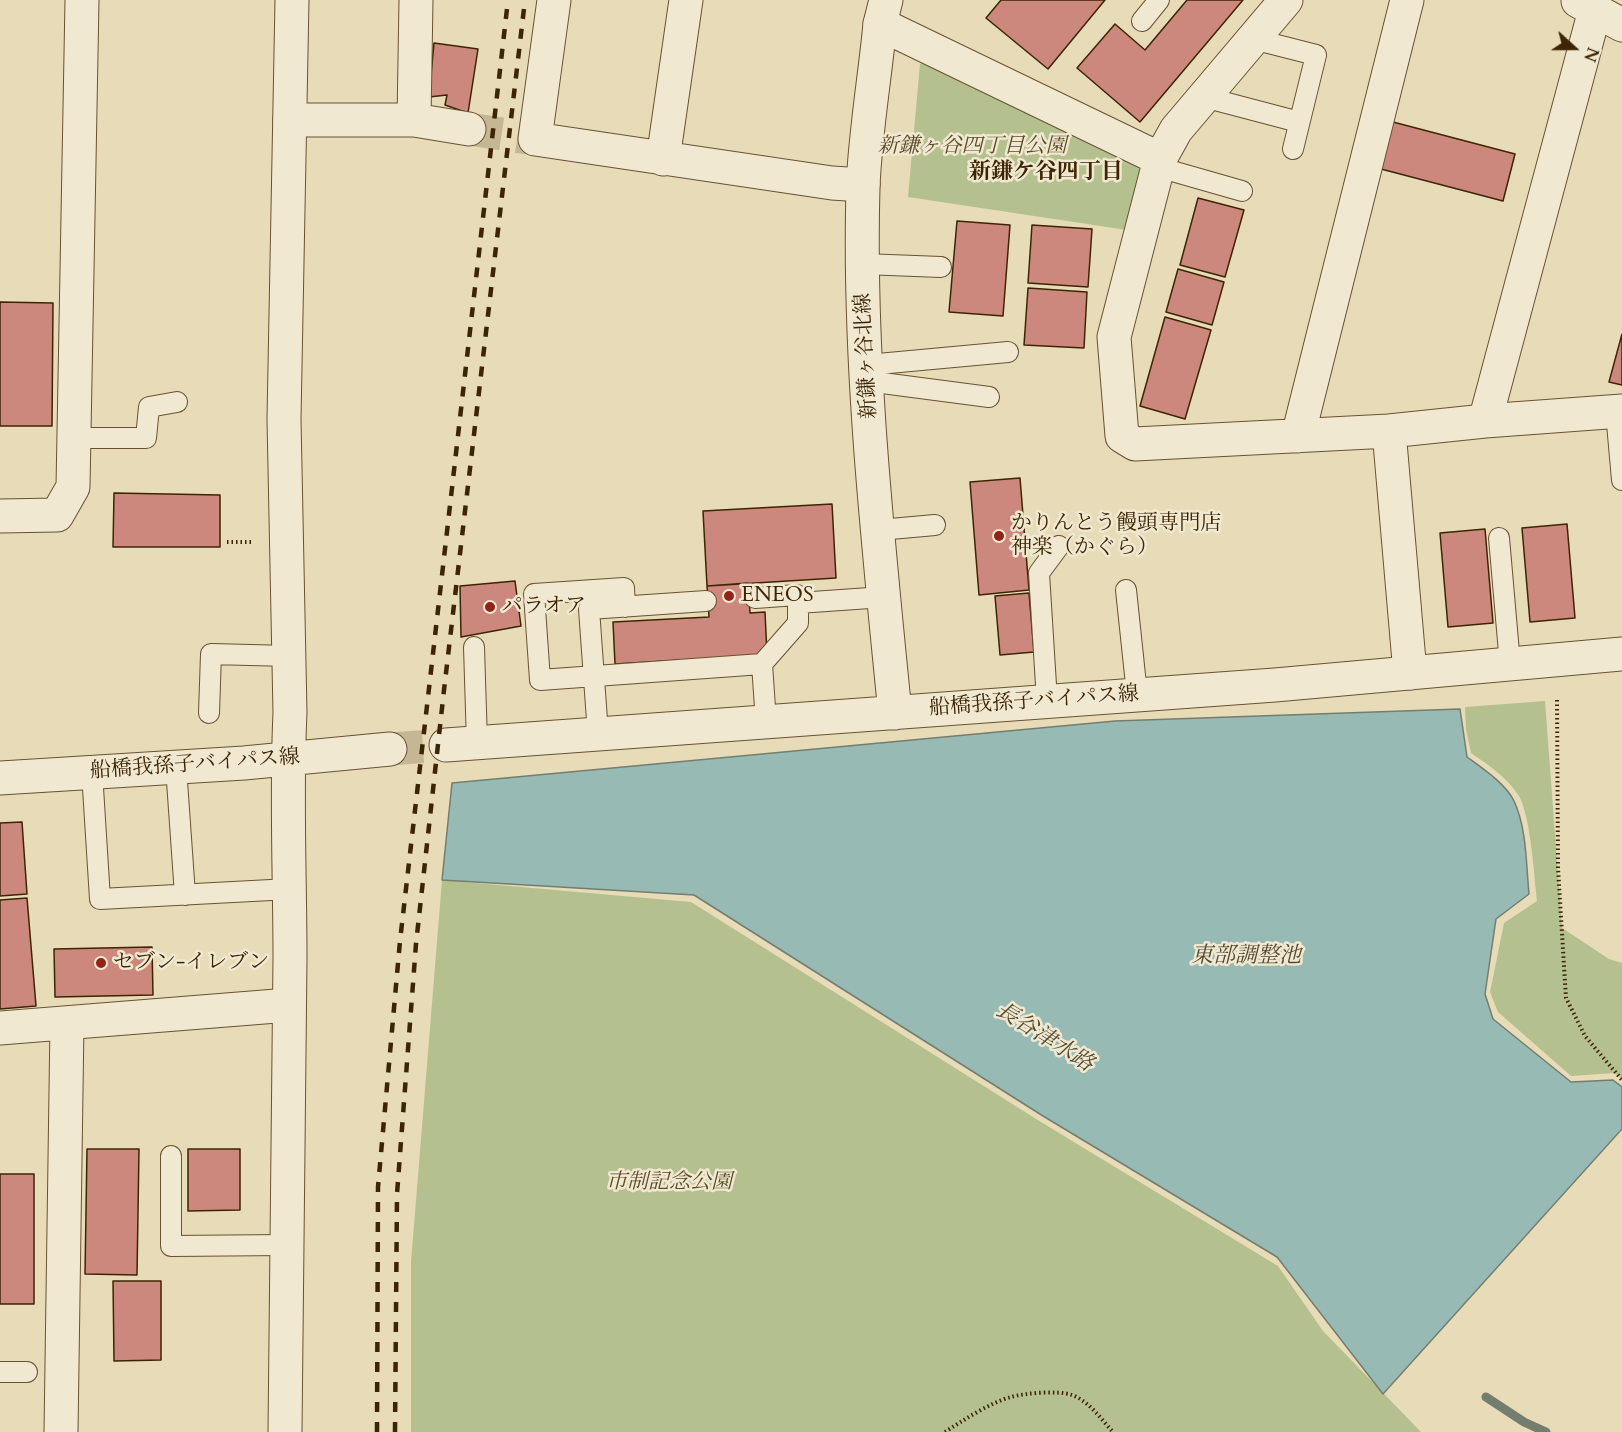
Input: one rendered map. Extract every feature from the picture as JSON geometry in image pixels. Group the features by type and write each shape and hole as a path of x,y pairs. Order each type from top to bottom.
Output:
{"street":[{"path":"0,516 57,514 73,487 82,0"},
{"path":"285,1432 290,889 287,760 290,712 284,419 292,0"},
{"path":"414,120 416,0"},
{"path":"554,0 535,139 832,183 864,185"},
{"path":"663,159 679,35 686,0"},
{"path":"1286,0 1176,130 1159,163 1114,337 1122,436 1136,444 1389,431 1619,412"},
{"path":"1298,436 1407,0"},
{"path":"883,12 1159,163"},
{"name":"新鎌ヶ谷北線","path":"883,12 864,185 863,264 867,373 895,713"},
{"path":"1485,422 1598,12"},
{"path":"290,120 414,120 469,129"},
{"path":"1389,431 1410,673"},
{"name":"船橋我孫子バイパス線","path":"461,744 895,713 1622,654"},
{"name":"船橋我孫子バイパス線","path":"0,778 287,760 390,749"},
{"path":"0,1028 289,1005"},
{"path":"61,1432 67,1023"}],"lane":[{"path":"1142,21 1160,0"},
{"path":"1252,39 1316,55 1293,148"},
{"path":"1204,97 1299,122"},
{"path":"1159,163 1242,191"},
{"path":"863,264 941,267"},
{"path":"867,373 1008,352"},
{"path":"867,373 989,396"},
{"path":"74,438 146,438 149,407 177,402"},
{"path":"1619,412 1622,480"},
{"path":"879,530 935,525"},
{"path":"1499,538 1510,664"},
{"path":"1047,701 1039,573 1059,546"},
{"path":"625,607 624,588 534,594 540,680 654,668 729,663 762,664"},
{"path":"1126,590 1137,694"},
{"path":"755,598 797,595 798,603 798,623 762,664 766,722"},
{"path":"798,603 884,597"},
{"path":"598,734 590,609 625,607 650,611 694,606"},
{"path":"461,744 474,647"},
{"path":"209,713 211,654 289,656"},
{"path":"176,767 185,895"},
{"path":"93,772 100,899 290,889"},
{"path":"171,1156 171,1246 286,1245"},
{"path":"0,1372 27,1372"}],"path":[{"path":"227,542 260,542"},
{"path":"1557,700 1558,868 1566,998 1585,1036 1622,1080"},
{"path":"945,1432 963,1420 1011,1397 1049,1392 1071,1395 1088,1405 1113,1432"}],"green space":[{"name":"新鎌ヶ谷四丁目公園","path":"930,59 1135,162 1142,175 1127,230 908,197 920,64"},
{"path":"1545,701 1562,928 1609,959 1622,963 1622,1079 1614,1073 1571,1076 1498,1012 1490,992 1504,923 1537,901 1531,847 1523,806 1509,783 1471,753 1466,729 1465,707"},
{"name":"市制記念公園","path":"442,880 691,902 1041,1122 1278,1266 1323,1331 1421,1432 411,1432 411,1262"}],"water":[{"name":"東部調整池","path":"1460,709 1467,757 1505,788 1514,801 1525,847 1529,894 1496,919 1485,994 1493,1019 1571,1082 1613,1080 1622,1087 1622,1129 1383,1394 1277,1257 1043,1116 694,895 442,880 452,783 1115,721"}],"building":[{"path":"1001,0 1105,0 1048,69 986,18"},
{"path":"1187,0 1243,0 1140,122 1077,68 1115,24 1145,50"},
{"path":"434,43 478,49 468,113 445,105 447,95 429,97"},
{"path":"1393,122 1515,154 1503,201 1381,169"},
{"path":"1198,198 1244,210 1225,277 1180,265"},
{"path":"957,221 1010,225 1003,316 949,312"},
{"path":"1032,225 1092,229 1088,287 1028,283"},
{"path":"1178,269 1224,282 1212,325 1166,312"},
{"path":"1028,288 1087,292 1084,348 1024,345"},
{"path":"0,302 53,303 52,426 0,426"},
{"path":"1165,317 1211,330 1185,419 1140,406"},
{"path":"1622,334 1622,385 1609,382"},
{"path":"1020,478 1029,590 979,595 970,482"},
{"path":"114,493 220,495 220,547 113,547"},
{"path":"832,504 836,578 707,586 703,511"},
{"path":"1567,524 1575,618 1530,622 1522,528"},
{"path":"1485,529 1493,623 1448,627 1440,533"},
{"path":"515,581 521,626 461,637 460,586"},
{"path":"748,583 750,613 765,612 767,655 615,664 613,622 709,617 707,586"},
{"path":"1029,593 1034,652 1000,655 995,596"},
{"path":"22,822 27,894 0,896 0,823"},
{"path":"27,898 36,1006 0,1009 0,900"},
{"path":"152,947 153,995 55,997 54,949"},
{"path":"87,1149 139,1149 137,1275 85,1274"},
{"path":"188,1149 240,1149 240,1210 188,1211"},
{"path":"0,1174 34,1174 34,1304 0,1304"},
{"path":"113,1281 161,1281 161,1360 114,1361"}],"waterway":[{"name":"長谷津水路","path":"1486,1397 1524,1422 1546,1432"}],"tunnel":[{"path":"469,129 535,139"},
{"path":"390,749 446,745"}],"railway":[{"path":"377,1432 378,1187 400,941 508,0"},
{"path":"395,1432 397,1194 416,944 525,0"}],"place":[{"name":"かりんとう饅頭専門店 神楽（かぐら）","path":"999,536"},
{"name":"ENEOS","path":"729,596"},
{"name":"パラオア","path":"490,607"},
{"name":"セブン-イレブン","path":"101,963"}],"district":[{"name":"新鎌ケ谷四丁目","path":"1046,173"}]}
